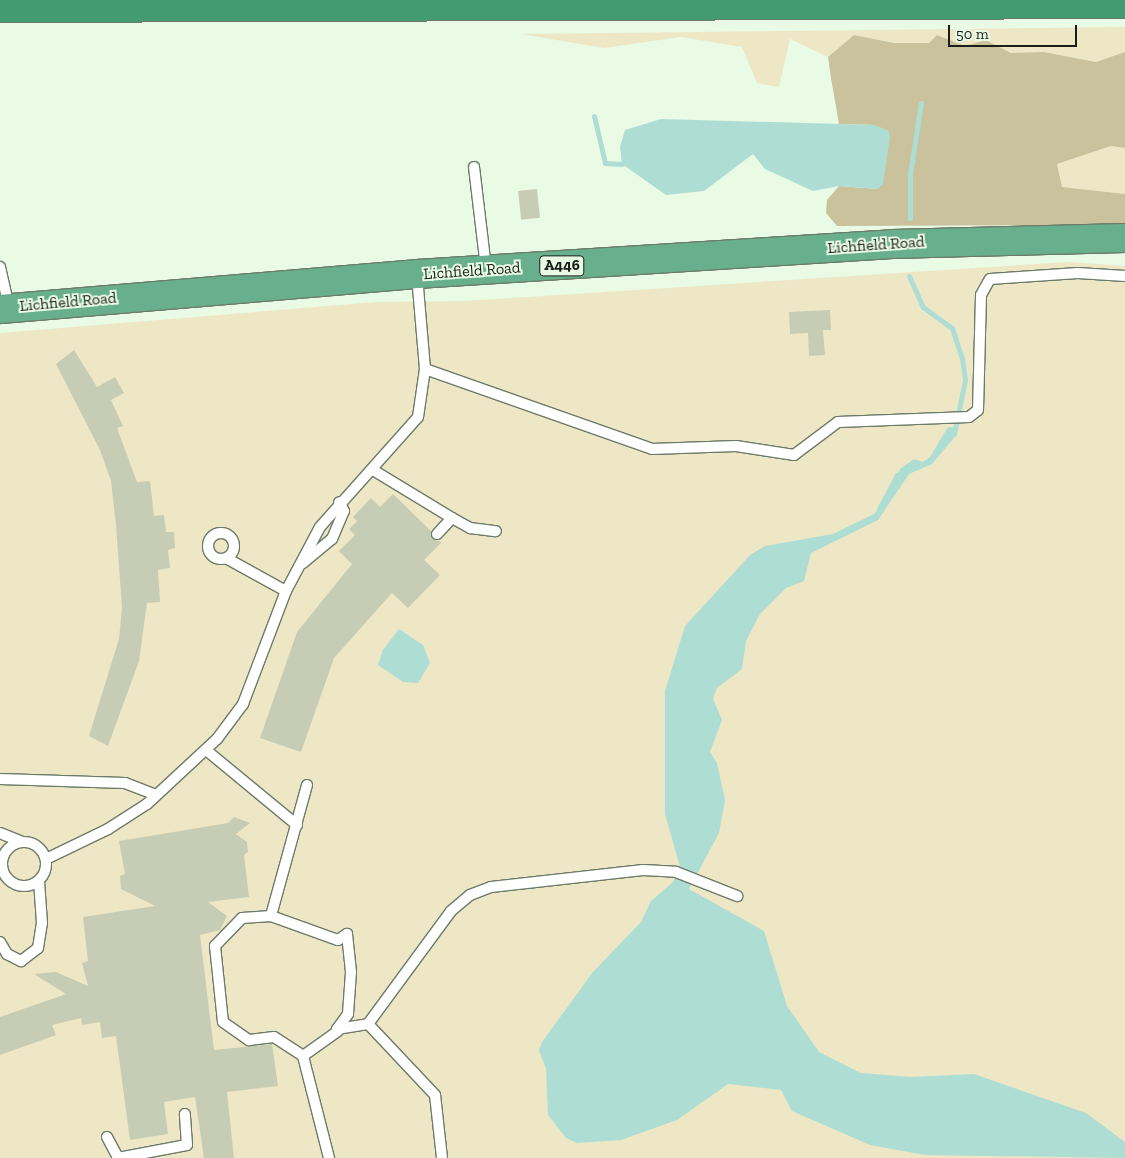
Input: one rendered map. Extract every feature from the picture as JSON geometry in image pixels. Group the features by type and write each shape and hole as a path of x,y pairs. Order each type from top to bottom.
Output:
{"highway":[{"path":"0,8 1125,4"},
{"path":"0,28 289,8"},
{"name":"Lichfield Road","path":"4,308 417,274 1021,237 1125,238"}],"lane":[{"path":"474,167 486,270"},
{"path":"0,267 4,308"},
{"path":"0,942 7,954 21,961 38,948 42,924 39,881 46,859 108,829 156,795 206,750 243,704 286,591 300,564 339,502 373,470 418,417 426,369 417,274"},
{"path":"426,369 652,449 736,446 794,455 838,422 950,417 969,418 978,410 981,400 983,285 1006,276 1125,276"},
{"path":"373,470 470,528 496,531"},
{"path":"300,564 332,539 344,511 339,502"},
{"path":"437,534 452,518"},
{"path":"226,558 286,591"},
{"path":"206,750 296,825"},
{"path":"0,779 125,782 156,795"},
{"path":"271,916 307,785"},
{"path":"0,833 39,847 46,859"},
{"path":"22,842 2,850 1,870 4,882 23,887 39,881"},
{"path":"303,1056 338,1031 368,1024 421,948 470,895 491,887 607,873 676,872 737,896"},
{"path":"276,899 284,920"},
{"path":"329,1158 303,1056 274,1037 249,1040 223,1022 215,946 242,918 271,916 338,940 347,934 351,972 348,1014 338,1031"},
{"path":"348,1014 368,1024 435,1095 442,1158"},
{"path":"107,1137 118,1158 187,1145 185,1114"}],"shaded area":[{"path":"1125,27 1125,52 1096,62 1044,52 1011,53 986,40 965,46 937,35 929,43 894,43 854,35 828,57 790,39 779,87 757,83 742,47 681,37 604,48 521,34"},
{"path":"854,35 894,43 929,43 937,35 965,46 986,40 1011,53 1044,52 1096,62 1125,52 1125,148 1111,146 1057,164 1062,187 1125,194 1125,225 837,226 826,213 827,200 839,186 878,189 875,125 839,124 831,78 828,57"},
{"path":"1111,146 1125,148 1125,194 1062,187 1057,164"},
{"path":"1068,262 1125,266 1125,1158 0,1158 0,333 376,302 465,301"}],"water":[{"path":"661,119 875,125 889,131 890,137 883,184 878,189 839,186 813,191 765,169 753,154 704,191 666,195 622,164 620,147 625,130"},
{"path":"948,427 956,428 954,438 932,464 909,474 878,520 811,553 804,581 786,588 760,614 746,641 742,669 717,688 713,699 722,720 710,752 717,763 725,800 719,833 689,889 764,931 787,1006 819,1052 861,1073 911,1077 974,1074 1086,1113 1125,1142 1125,1158 925,1155 870,1145 792,1111 781,1090 728,1084 677,1120 621,1140 577,1143 566,1138 548,1115 546,1069 539,1050 542,1042 593,972 641,922 651,901 673,882 680,867 665,814 665,691 685,626 750,555 765,546 833,534 874,514 889,496 900,469 914,459 923,462 930,457"},
{"path":"399,629 423,645 430,663 418,683 403,682 378,665 383,650"}],"building":[{"path":"537,189 540,218 521,220 518,191"},
{"path":"830,310 831,330 823,330 825,355 809,356 808,333 790,334 789,312"},
{"path":"74,350 97,387 115,377 124,393 111,400 123,426 117,428 137,482 150,481 154,516 164,515 166,532 174,532 175,548 168,550 170,568 158,570 160,602 147,603 139,661 108,746 89,736 119,639 122,608 116,525 111,481 100,450 56,364"},
{"path":"393,494 431,531 432,539 442,542 424,560 440,575 408,608 392,593 334,658 301,752 260,738 297,632 352,564 339,551 355,535 349,529 357,521 353,517 371,498 380,507"},
{"path":"234,817 250,823 236,834 247,842 248,852 244,855 249,897 208,902 227,916 220,930 200,935 214,1050 272,1044 278,1086 227,1092 234,1158 204,1158 195,1097 164,1102 168,1134 130,1140 116,1036 102,1038 100,1022 82,1025 81,1018 52,1025 56,1035 0,1055 0,1017 66,994 34,974 56,972 88,986 82,963 88,961 83,917 155,906 121,889 120,876 125,874 119,841 228,823"}],"waterway":[{"path":"910,218 910,174 921,103"},
{"path":"594,116 605,163 622,164"},
{"path":"909,276 923,307 952,328 962,358 965,380 954,434"},
{"path":"879,509 897,475 904,471"}]}
